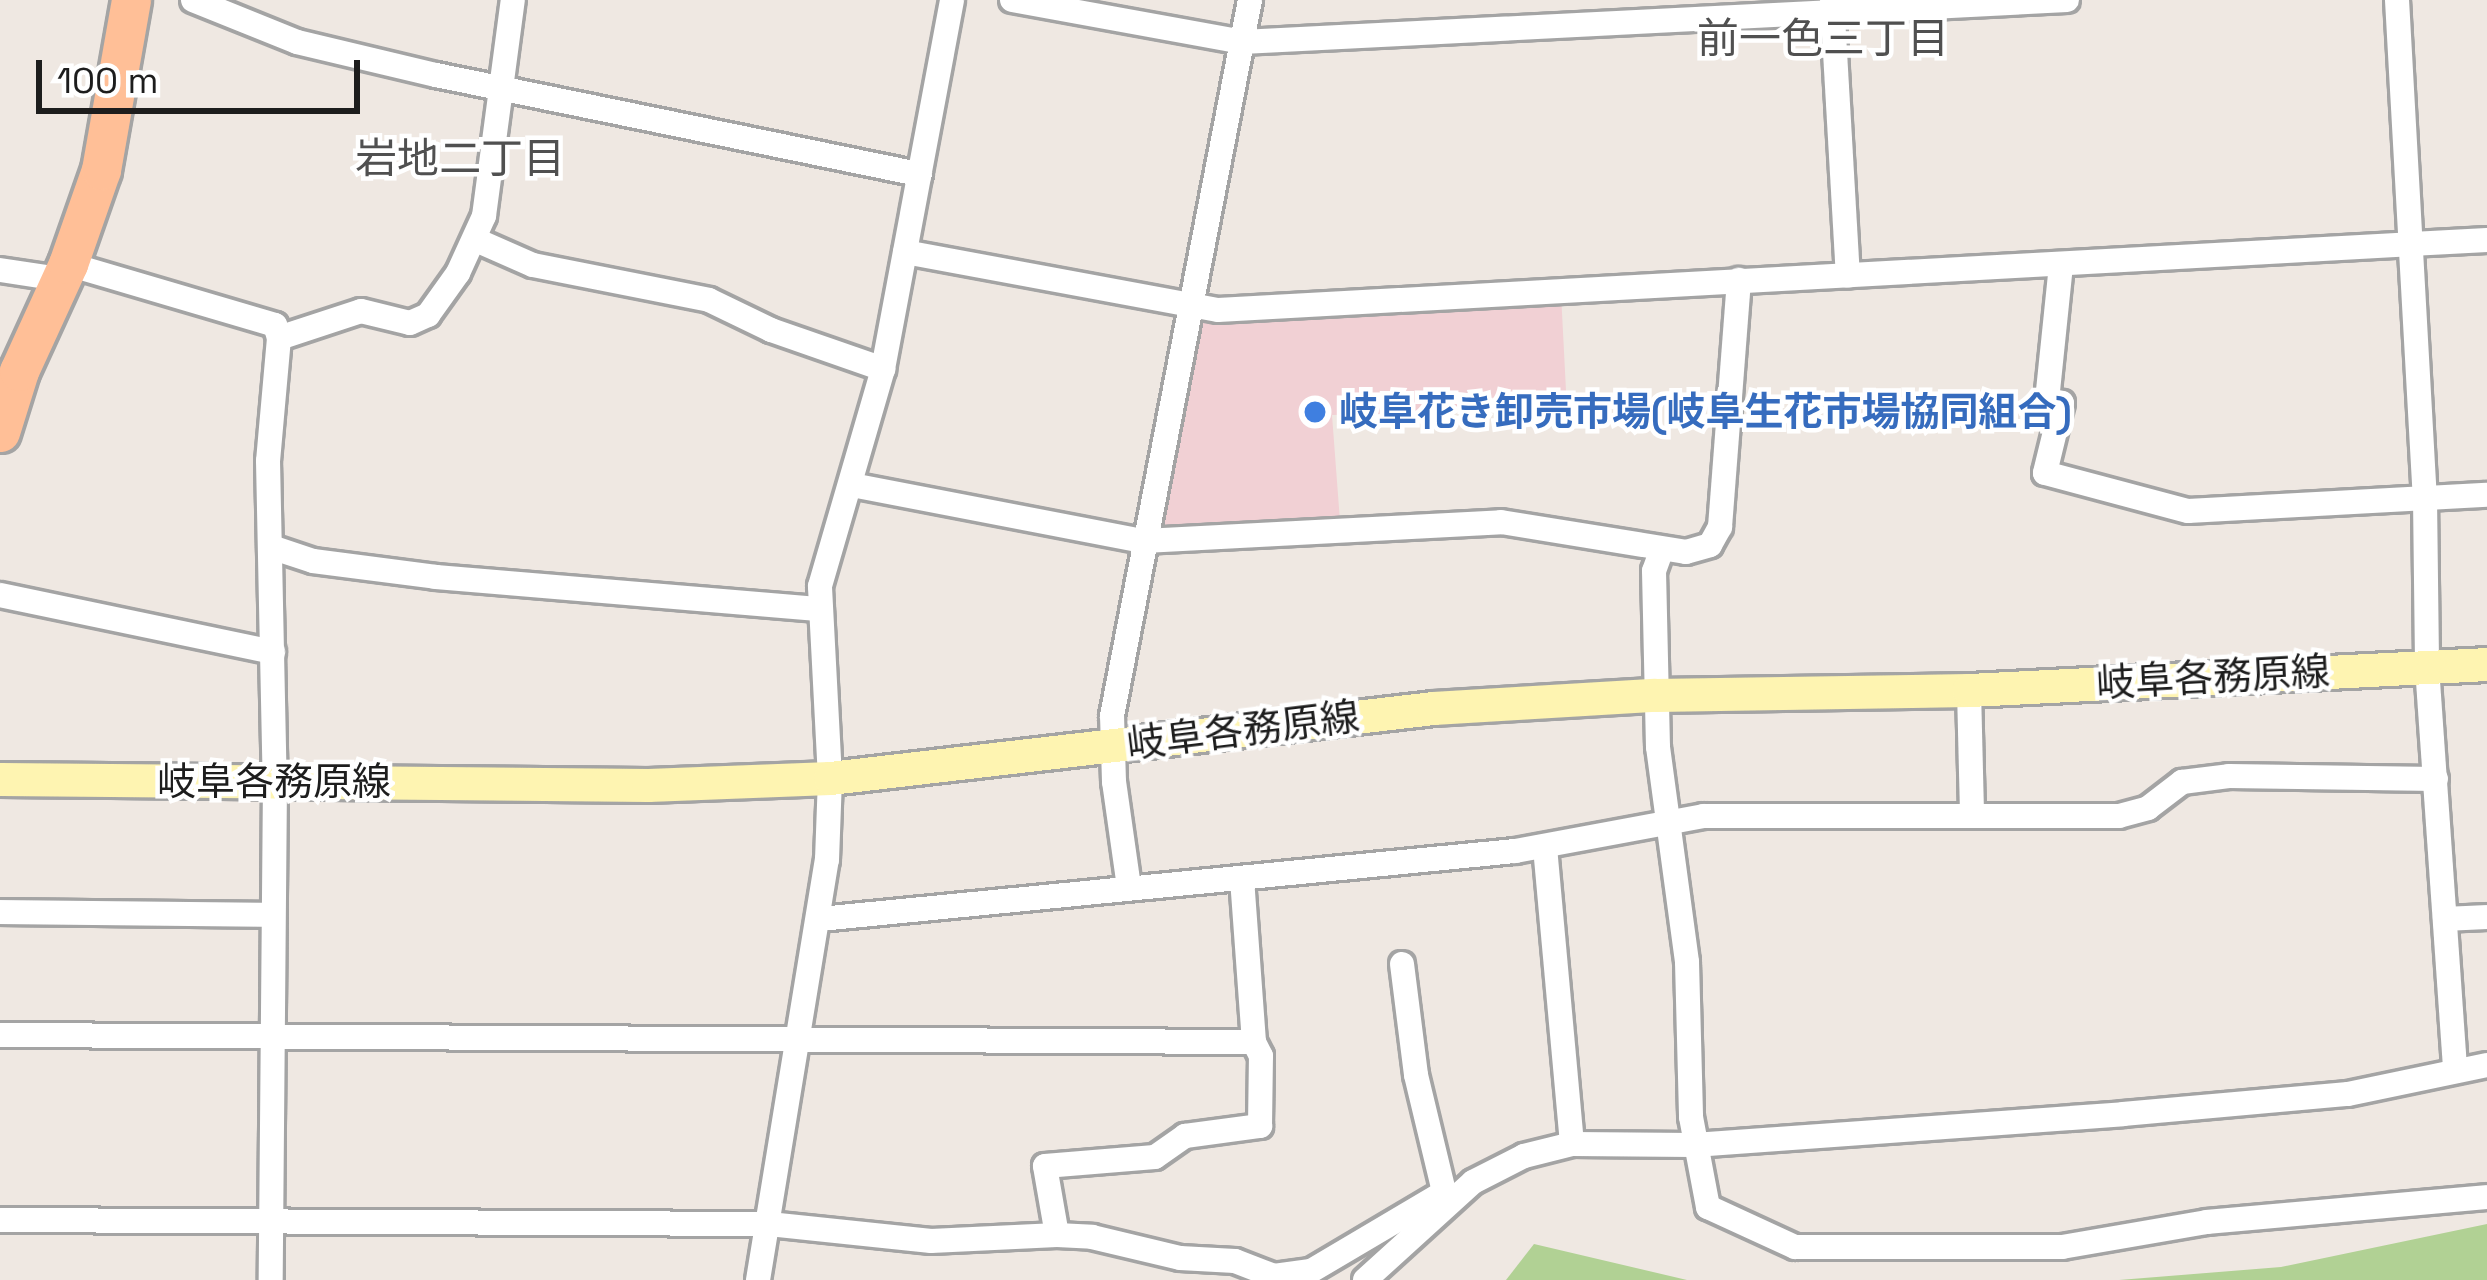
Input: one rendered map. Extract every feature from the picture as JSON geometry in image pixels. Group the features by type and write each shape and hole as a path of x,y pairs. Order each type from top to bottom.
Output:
{"main road":[{"path":"0,432 19,371 64,272 101,170 131,0"},
{"name":"岐阜各務原線","path":"0,779 648,785 830,778 1433,708 1655,695 1969,690 2487,664"}],"street":[{"path":"193,0 297,42 920,174"},
{"path":"279,338 335,315 361,311 410,323 428,315 476,240 484,216 513,0"},
{"path":"758,1280 820,919 830,778 820,586 883,369 952,0"},
{"path":"1012,0 1242,42 1832,6 2067,0"},
{"path":"1129,886 1112,716 1250,0"},
{"path":"2397,0 2425,498 2427,667 2455,1070"},
{"path":"1832,6 1848,276"},
{"path":"476,240 533,265 709,299 771,330 883,369"},
{"path":"905,252 1218,310 2487,240"},
{"path":"2061,265 2047,400 2062,403 2045,473 2188,512 2487,495"},
{"path":"0,270 64,272 275,326 279,338 268,461 274,782 271,1280"},
{"path":"852,485 1144,541 1501,522 1686,552 1710,545 1720,527 1739,280"},
{"path":"271,547 313,561 436,577 821,609"},
{"path":"1662,549 1654,571 1655,695 1666,827 1677,868 1687,962 1694,1145 1708,1207 1795,1247 2062,1247 2207,1222 2487,1197"},
{"path":"0,595 273,652"},
{"path":"1969,690 1972,814"},
{"path":"820,919 1545,847 1666,827 1703,816 2119,816 2148,808 2182,782 2229,776 2436,779"},
{"path":"1545,847 1572,1144"},
{"path":"1057,1235 1045,1166 1113,1156 1155,1157 1185,1136 1261,1126 1261,1056 1254,1042 1243,880"},
{"path":"0,912 273,915"},
{"path":"2445,919 2487,917"},
{"path":"1402,964 1416,1075 1444,1199"},
{"path":"0,1035 1254,1042"},
{"path":"0,1220 769,1224 931,1241 1057,1235 1092,1237 1180,1258 1235,1262 1274,1276 1311,1271 1524,1156 1572,1144 1694,1145 2348,1094 2487,1065"},
{"path":"1365,1280 1444,1199"}],"shaded area":[{"name":"岐阜花き卸売市場(岐阜生花市場協同組合)","path":"1561,293 1567,410 1332,415 1340,521 1154,532 1200,318"}],"green space":[{"path":"2487,1224 2487,1280 2119,1280 2281,1267"},
{"path":"1534,1244 1687,1280 1506,1280"}],"place":[{"name":"岐阜花き卸売市場(岐阜生花市場協同組合)","path":"1315,412"}],"district":[{"name":"前一色三丁目","path":"1823,39"},
{"name":"岩地二丁目","path":"460,159"}]}
